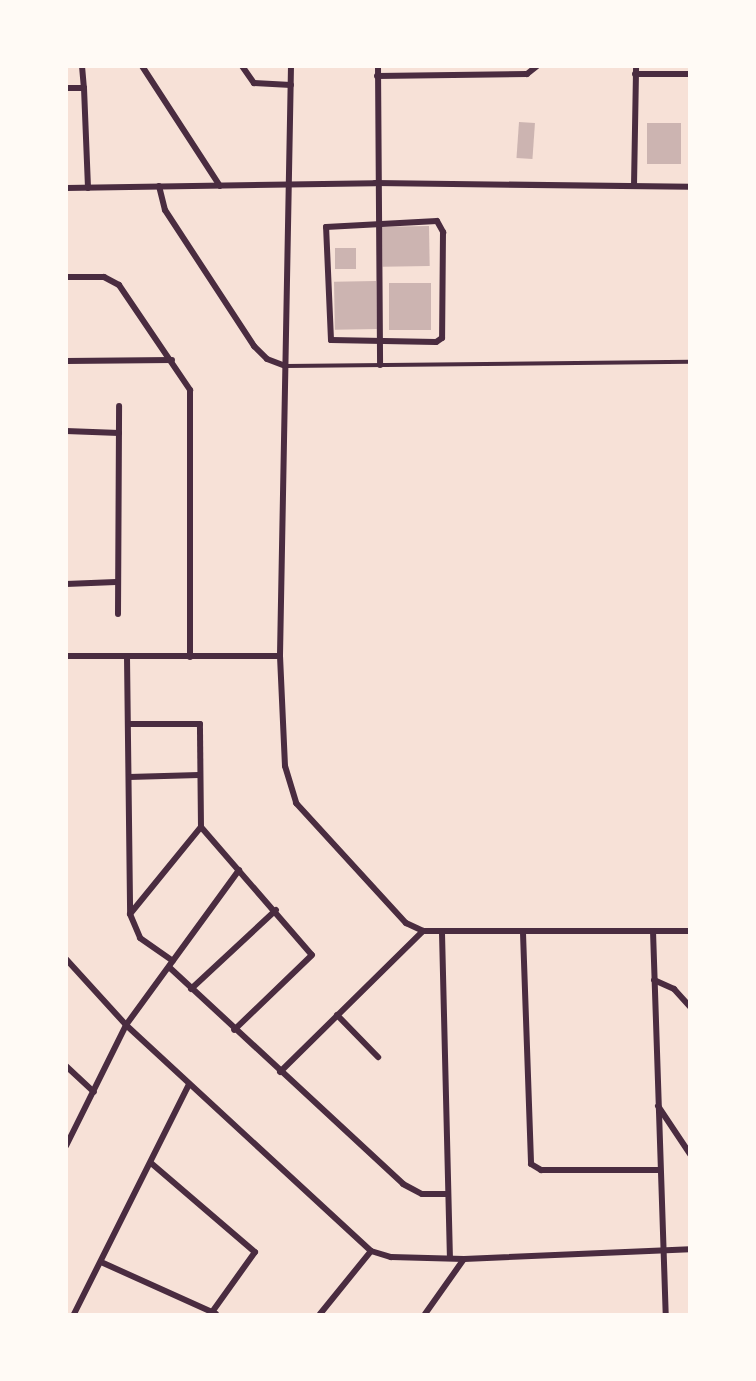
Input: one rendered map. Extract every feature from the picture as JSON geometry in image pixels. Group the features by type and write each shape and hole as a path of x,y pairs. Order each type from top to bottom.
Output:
{"street":[{"path":"82,66 88,188"},
{"path":"142,66 220,186"},
{"path":"242,66 254,82 291,85"},
{"path":"291,66 281,656 285,766 296,803 406,923 423,931 690,931"},
{"path":"378,66 375,183 380,365"},
{"path":"377,76 527,74 537,66"},
{"path":"634,186 636,70 690,75"},
{"path":"66,88 84,88"},
{"path":"66,188 287,187 375,183 690,187"},
{"path":"159,186 165,210 254,346 267,359 285,366"},
{"path":"437,221 442,225 442,338 334,342 329,337 326,232 329,224 376,223 437,221"},
{"path":"66,277 104,277 120,285 190,390 190,657"},
{"path":"66,361 172,360"},
{"path":"118,614 116,582 119,406"},
{"path":"66,431 119,433"},
{"path":"66,584 116,582"},
{"path":"66,656 281,656"},
{"path":"127,657 131,914 141,938 171,964 191,989 234,1030 410,1189 447,1194"},
{"path":"128,724 200,724 201,827 309,949 311,960 234,1030"},
{"path":"129,777 199,775"},
{"path":"131,914 201,827"},
{"path":"66,1146 126,1025 239,870"},
{"path":"191,989 276,910"},
{"path":"280,1072 423,931"},
{"path":"653,931 661,1250 666,1314"},
{"path":"442,933 450,1258"},
{"path":"523,933 531,1164 541,1170 659,1170"},
{"path":"66,959 126,1025 371,1251 391,1257 464,1259 690,1249"},
{"path":"654,980 674,989 690,1007"},
{"path":"337,1015 378,1057"},
{"path":"66,1066 93,1092"},
{"path":"74,1314 189,1084"},
{"path":"657,1105 690,1154"},
{"path":"101,1262 214,1313 255,1252 151,1163"},
{"path":"320,1314 371,1251"},
{"path":"425,1314 464,1259"}],"lane":[{"path":"285,366 690,362"}],"building":[{"path":"519,122 535,123 532,159 516,158"},
{"path":"647,123 681,123 681,164 647,164"},
{"path":"429,226 430,266 383,267 382,227"},
{"path":"335,248 356,248 356,269 335,269"},
{"path":"376,281 377,329 335,330 334,282"},
{"path":"389,283 431,283 431,330 389,330"}]}
